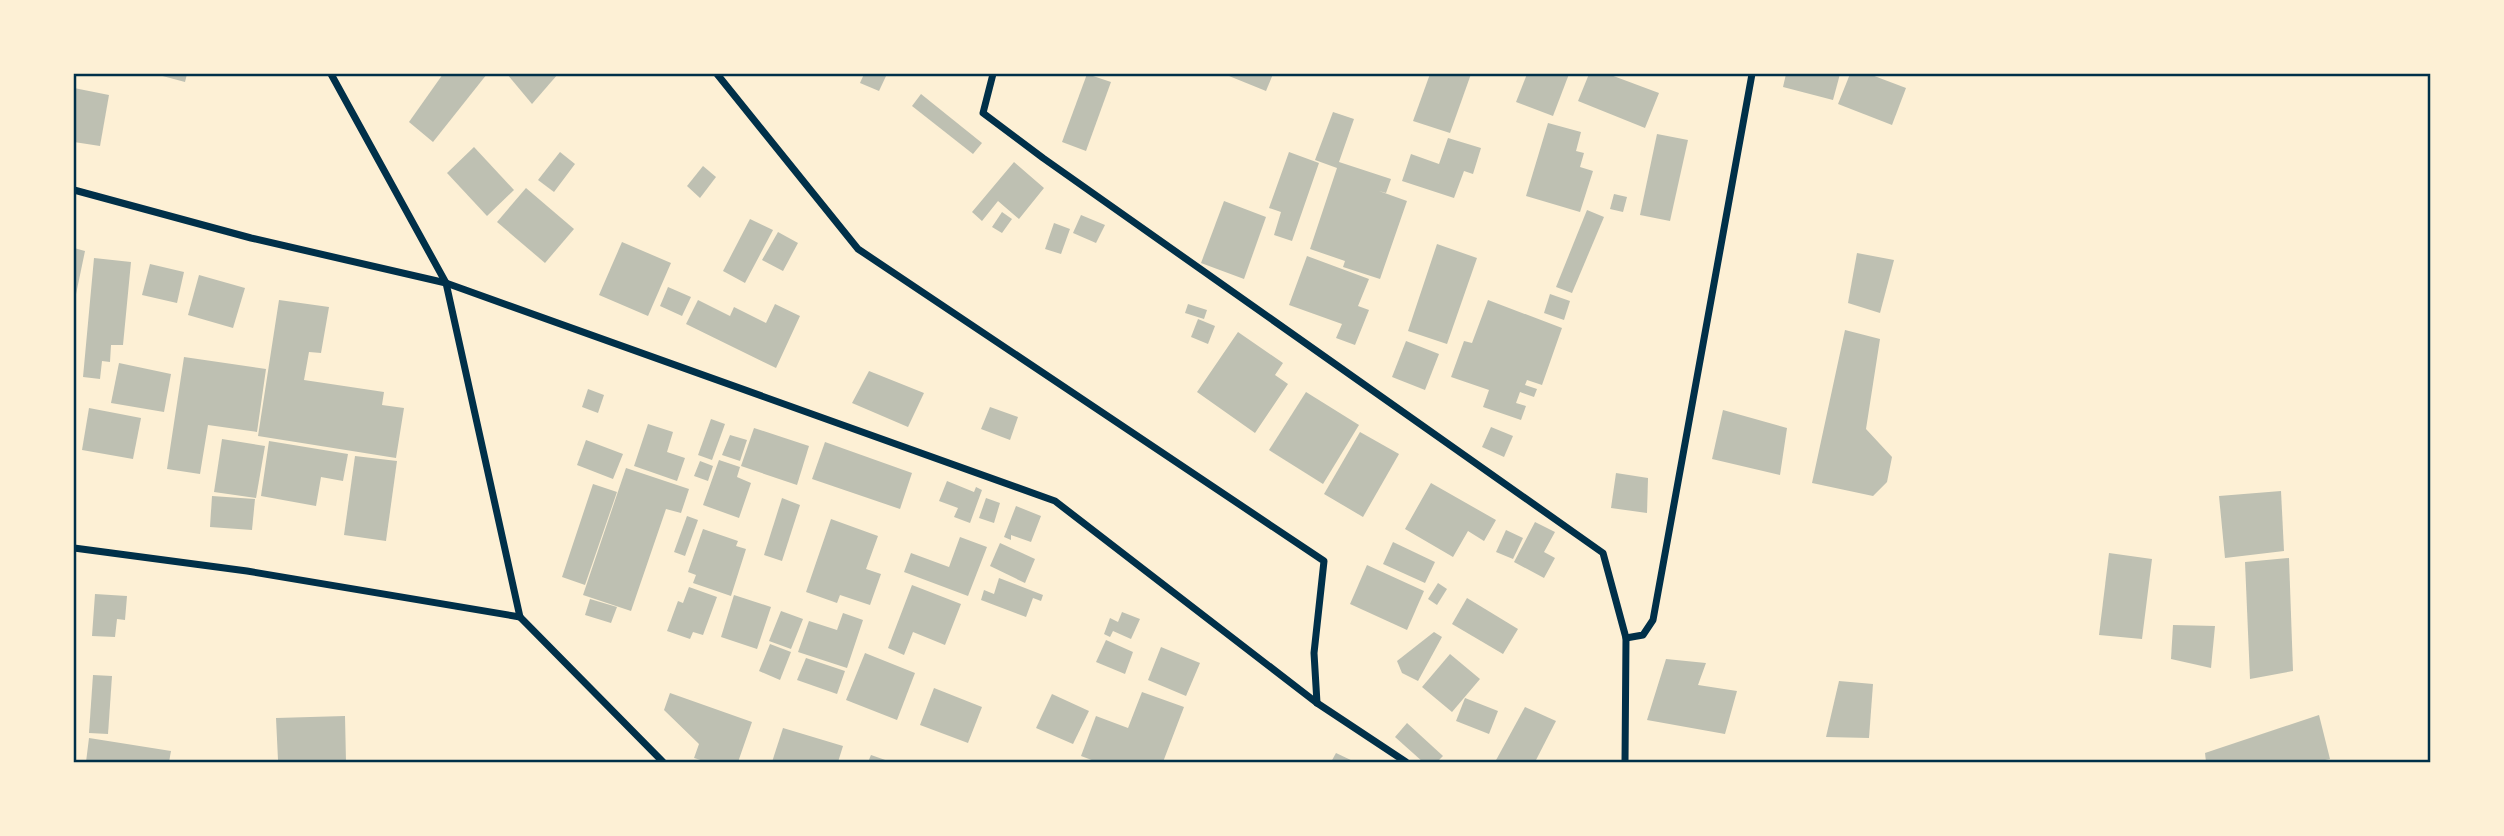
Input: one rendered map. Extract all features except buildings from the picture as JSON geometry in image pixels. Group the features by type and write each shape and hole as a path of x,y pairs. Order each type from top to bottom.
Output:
{"street":[{"path":"331,74 446,283 520,617 663,762"},
{"path":"717,74 858,249 1324,561 1314,653 1317,704"},
{"path":"993,74 984,113 1043,158 1604,553 1626,638 1625,762"},
{"path":"1626,638 1643,635 1653,620 1752,74"},
{"path":"74,190 251,237 446,283 1055,501 1317,704 1406,762"},
{"path":"74,548 247,571 520,617"}]}
